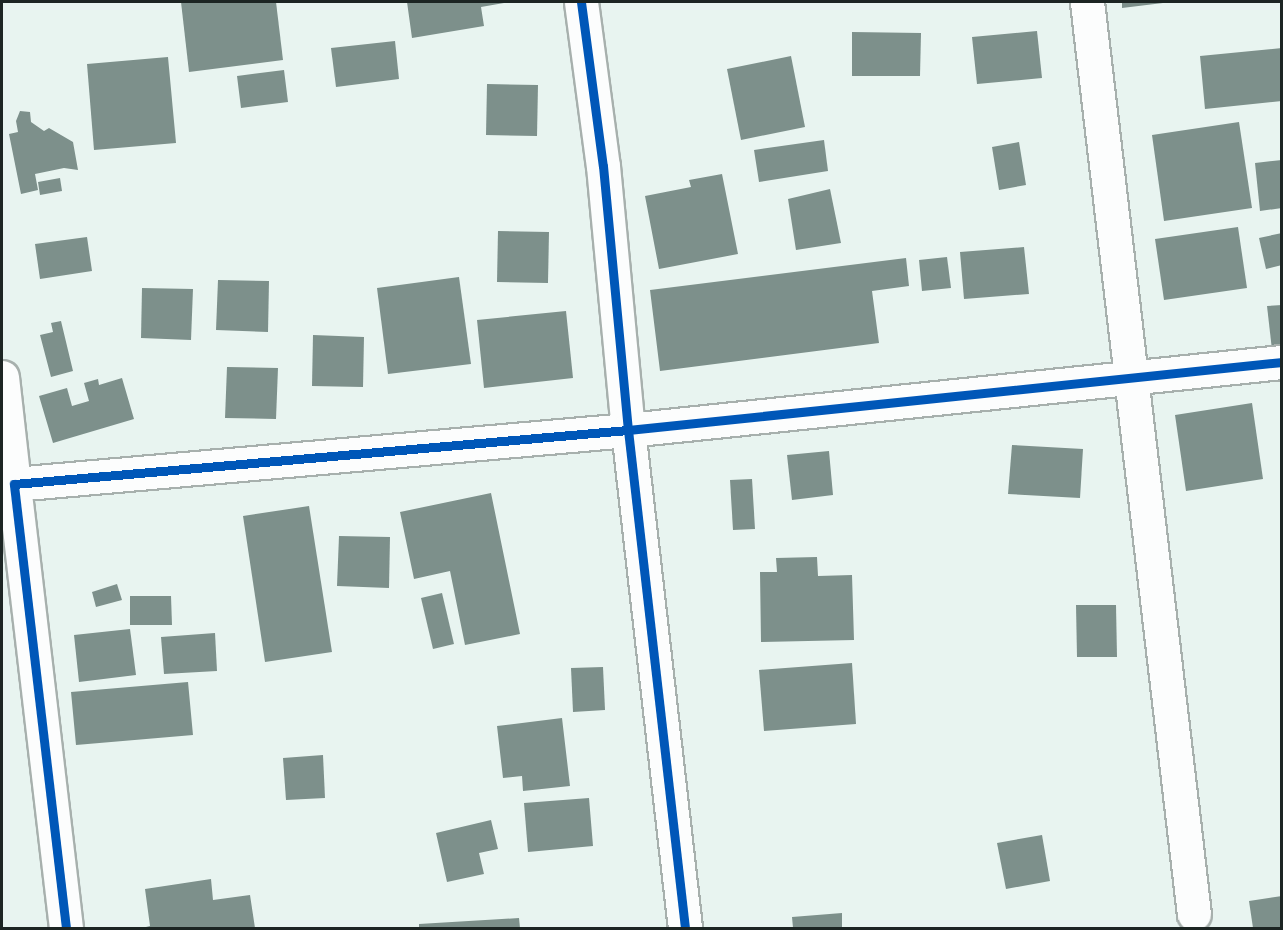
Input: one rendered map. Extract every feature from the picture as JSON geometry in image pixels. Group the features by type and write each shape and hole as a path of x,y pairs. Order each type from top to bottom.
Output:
{"street":[{"path":"581,2 603,166 628,430 685,928"},
{"path":"1087,2 1194,914"},
{"path":"8,485 628,430 1281,362"},
{"path":"2,376 8,485 66,928"}],"building":[{"path":"181,2 276,2 283,60 189,72"},
{"path":"407,2 504,3 481,7 484,26 412,38"},
{"path":"1122,2 1163,2 1163,3 1122,8"},
{"path":"1037,31 1042,78 977,84 972,37"},
{"path":"852,32 921,33 920,76 852,76"},
{"path":"395,41 399,79 336,87 331,48"},
{"path":"1282,48 1282,101 1205,109 1200,56"},
{"path":"791,56 805,127 741,140 727,69"},
{"path":"168,57 176,143 94,150 87,64"},
{"path":"284,70 288,102 241,108 237,76"},
{"path":"487,84 538,85 537,136 486,135"},
{"path":"20,111 30,112 31,122 44,131 49,128 73,142 78,170 64,168 35,174 38,190 21,194 9,134 18,132 16,121"},
{"path":"1239,122 1252,208 1164,221 1152,135"},
{"path":"824,140 828,171 759,182 754,150"},
{"path":"1019,142 1026,185 999,190 992,147"},
{"path":"1282,160 1282,208 1260,211 1255,163"},
{"path":"722,174 738,254 659,269 645,196 691,187 689,180"},
{"path":"60,178 62,191 40,195 38,182"},
{"path":"830,189 841,243 796,250 788,199"},
{"path":"1238,227 1247,288 1164,300 1155,239"},
{"path":"498,231 549,232 548,283 497,282"},
{"path":"1282,233 1282,265 1266,269 1259,238"},
{"path":"87,237 92,271 40,279 35,244"},
{"path":"1024,247 1029,294 964,299 960,252"},
{"path":"947,257 951,288 922,291 919,260"},
{"path":"906,258 909,286 872,291 879,343 660,371 650,290"},
{"path":"459,277 471,364 388,374 377,288"},
{"path":"218,280 269,281 268,332 216,330"},
{"path":"142,288 193,289 191,340 141,338"},
{"path":"1282,305 1282,349 1272,350 1267,306"},
{"path":"566,311 573,378 484,388 477,320"},
{"path":"61,321 73,371 51,377 40,335 53,332 51,323"},
{"path":"313,335 364,337 363,387 312,386"},
{"path":"227,367 278,368 276,419 225,418"},
{"path":"122,378 134,419 53,443 39,396 67,388 72,406 89,401 84,383 98,379 99,385"},
{"path":"1252,403 1263,479 1186,491 1175,415"},
{"path":"1012,445 1083,449 1080,498 1008,494"},
{"path":"829,451 833,495 792,500 787,455"},
{"path":"752,479 755,529 733,530 730,480"},
{"path":"491,493 520,634 465,645 450,571 414,579 400,512"},
{"path":"309,506 332,652 265,662 243,516"},
{"path":"339,536 390,537 389,588 337,586"},
{"path":"817,557 818,576 852,575 854,640 761,642 760,572 777,572 776,558"},
{"path":"117,584 122,600 96,607 92,592"},
{"path":"442,593 454,644 433,649 421,598"},
{"path":"130,596 171,596 172,625 130,625"},
{"path":"1076,605 1116,605 1117,657 1077,657"},
{"path":"130,629 136,675 79,682 74,635"},
{"path":"215,633 217,671 164,674 161,637"},
{"path":"852,663 856,724 764,731 759,670"},
{"path":"603,667 605,710 573,712 571,668"},
{"path":"188,682 193,735 76,745 71,692"},
{"path":"562,718 570,786 523,791 522,776 503,778 497,726"},
{"path":"323,755 325,798 286,800 283,758"},
{"path":"589,798 593,846 528,852 524,803"},
{"path":"491,820 498,849 479,853 484,874 447,882 436,833"},
{"path":"1042,835 1050,881 1006,889 997,843"},
{"path":"211,879 213,900 250,895 255,928 142,928 150,926 145,889"},
{"path":"1282,896 1282,928 1253,928 1249,901"},
{"path":"842,913 842,928 793,928 792,917"},
{"path":"519,918 520,928 419,928 419,924"}],"cycle path":[{"path":"581,2 603,166 628,430 685,928"},
{"path":"66,928 14,484 628,430 1282,362"}]}
